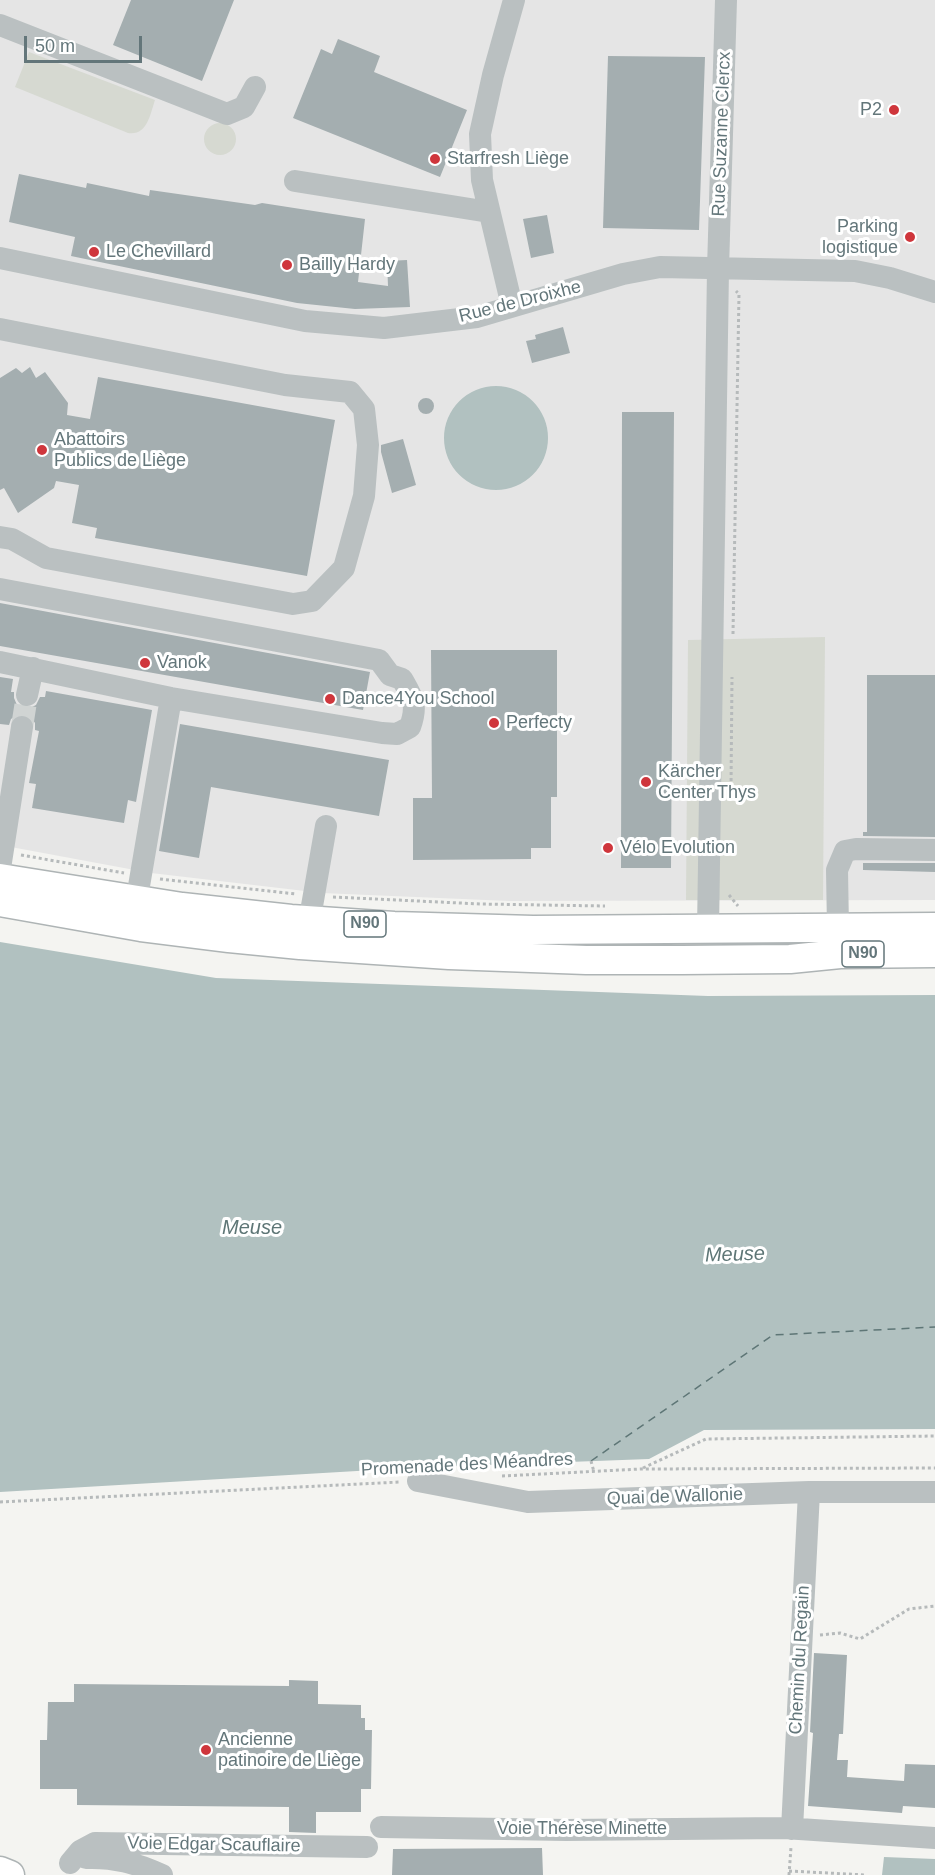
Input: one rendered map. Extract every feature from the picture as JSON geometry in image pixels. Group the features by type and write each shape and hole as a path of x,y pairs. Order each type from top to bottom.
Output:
{"main road":[{"path":"0,862 139,886 226,898 313,901 421,913 593,918 634,929"},
{"name":"N90","path":"0,878 182,907 291,919 468,929 935,927"},
{"name":"N90","path":"0,902 141,927 349,949 533,959 769,959 840,954 935,953"},
{"path":"533,959 586,953 694,951 704,946 708,929"},
{"path":"0,1871 10,1875"}],"street":[{"path":"512,306 483,180 480,134 493,75 514,0"},
{"name":"Rue Suzanne Clercx","path":"708,929 718,268 726,0"},
{"path":"0,25 227,114 244,107 255,87"},
{"path":"295,181 489,212"},
{"name":"Rue de Droixhe","path":"0,258 305,321 384,328 477,317 660,267 855,271 890,278 935,292"},
{"path":"0,329 285,385 350,392 364,409 368,445 364,496 344,568 312,601 293,604 46,558 12,539 0,537"},
{"path":"0,589 379,660 390,675 402,678 413,698 415,714 410,727 397,734 171,698 0,662"},
{"path":"27,695 33,668"},
{"path":"139,886 171,698"},
{"path":"0,862 22,728"},
{"path":"313,901 326,826"},
{"path":"838,928 837,870 845,851 856,849 935,850"},
{"name":"Quai de Wallonie","path":"418,1481 528,1502 808,1492 935,1492"},
{"name":"Chemin du Regain","path":"788,1829 808,1492"},
{"name":"Voie Thérèse Minette","path":"381,1827 566,1830 788,1829 935,1838"},
{"name":"Voie Edgar Scauflaire","path":"65,1869 80,1851 95,1843 367,1847"},
{"path":"65,1869 86,1858 109,1858 134,1863 162,1875"}],"path":[{"path":"733,633 739,294"},
{"path":"313,901 574,906"},
{"path":"641,1469 706,1439 935,1436"},
{"path":"591,1461 594,1472"},
{"name":"Promenade des Méandres","path":"500,1477 641,1469 935,1468"},
{"name":"Promenade des Méandres","path":"0,1502 418,1481"},
{"path":"801,1639 832,1632 860,1639 909,1609 935,1606"},
{"path":"788,1829 789,1873 866,1875"}],"shaded area":[{"path":"0,0 935,0 935,900 509,901 322,893 151,873 0,845"},
{"path":"29,52 155,100 144,128 128,133 15,87"},
{"path":"220,123 231,128 236,139 231,150 220,155 209,150 204,139 209,128"},
{"path":"825,637 823,900 686,900 688,640"}],"water":[{"path":"496,386 516,390 525,395 539,409 544,418 548,438 544,458 539,467 525,481 516,486 496,490 476,486 467,481 453,467 448,458 444,438 448,418 453,409 467,395 476,390"},
{"name":"Meuse","path":"0,942 216,978 708,996 935,995 935,1429 704,1430 649,1459 408,1468 0,1492"},
{"path":"884,1857 935,1859 935,1875 882,1875"}],"building":[{"path":"131,0 234,0 202,81 113,45"},
{"path":"338,39 380,56 374,72 467,110 440,177 293,118 321,49 332,54"},
{"path":"608,56 705,57 699,230 603,228"},
{"path":"19,174 86,188 87,183 149,196 150,190 255,205 262,203 365,219 358,282 388,286 387,261 407,260 410,307 355,309 297,303 71,256 75,237 9,222"},
{"path":"547,215 554,253 531,258 523,219"},
{"path":"563,327 570,353 532,363 526,341 536,339 535,335"},
{"path":"30,367 36,378 45,372 68,403 67,415 90,419 98,377 335,420 307,576 95,538 97,528 72,523 79,485 56,481 54,488 18,513 4,488 0,490 0,378 16,368 22,373"},
{"path":"423,398 429,398 434,406 432,412 423,414 418,409 418,403"},
{"path":"622,412 674,412 671,868 621,868"},
{"path":"403,439 416,485 392,493 381,445"},
{"path":"0,603 370,672 363,710 0,646"},
{"name":"Perfecty","path":"431,650 557,650 557,797 551,797 551,848 531,848 531,859 413,860 413,798 432,798"},
{"path":"867,675 935,675 935,837 863,836 863,832 867,832"},
{"path":"0,677 13,679 11,692 14,692 17,705 25,708 36,705 40,697 45,697 46,691 152,710 136,802 128,800 124,823 32,808 36,784 29,783 39,731 35,730 35,723 31,717 25,714 11,719 9,725 0,724"},
{"path":"180,724 389,760 379,816 211,787 199,858 159,851"},
{"path":"863,863 935,863 935,872 863,870"},
{"path":"814,1653 847,1655 843,1734 839,1734 837,1760 848,1760 847,1777 904,1781 905,1764 935,1765 935,1808 903,1806 902,1813 808,1806 813,1733 810,1732"},
{"name":"Ancienne patinoire de Liège","path":"289,1680 318,1681 318,1704 361,1705 361,1718 365,1718 365,1730 372,1730 371,1789 361,1789 361,1812 316,1812 316,1833 289,1832 289,1807 77,1805 77,1789 40,1789 40,1740 47,1740 48,1702 74,1702 74,1684 289,1686"},
{"path":"542,1848 543,1875 392,1875 393,1849"}],"ferry route":[{"path":"591,1461 773,1335 935,1327"}],"tunnel":[{"path":"22,727 27,695"}],"place":[{"name":"P2","path":"894,110"},
{"name":"Starfresh Liège","path":"435,159"},
{"name":"Parking logistique","path":"910,237"},
{"name":"Le Chevillard","path":"94,252"},
{"name":"Bailly Hardy","path":"287,265"},
{"name":"Abattoirs Publics de Liège","path":"42,450"},
{"name":"Vanok","path":"145,663"},
{"name":"Dance4You School","path":"330,699"},
{"name":"Perfecty","path":"494,723"},
{"name":"Kärcher Center Thys","path":"646,782"},
{"name":"Vélo Evolution","path":"608,848"},
{"name":"Ancienne patinoire de Liège","path":"206,1750"}]}
